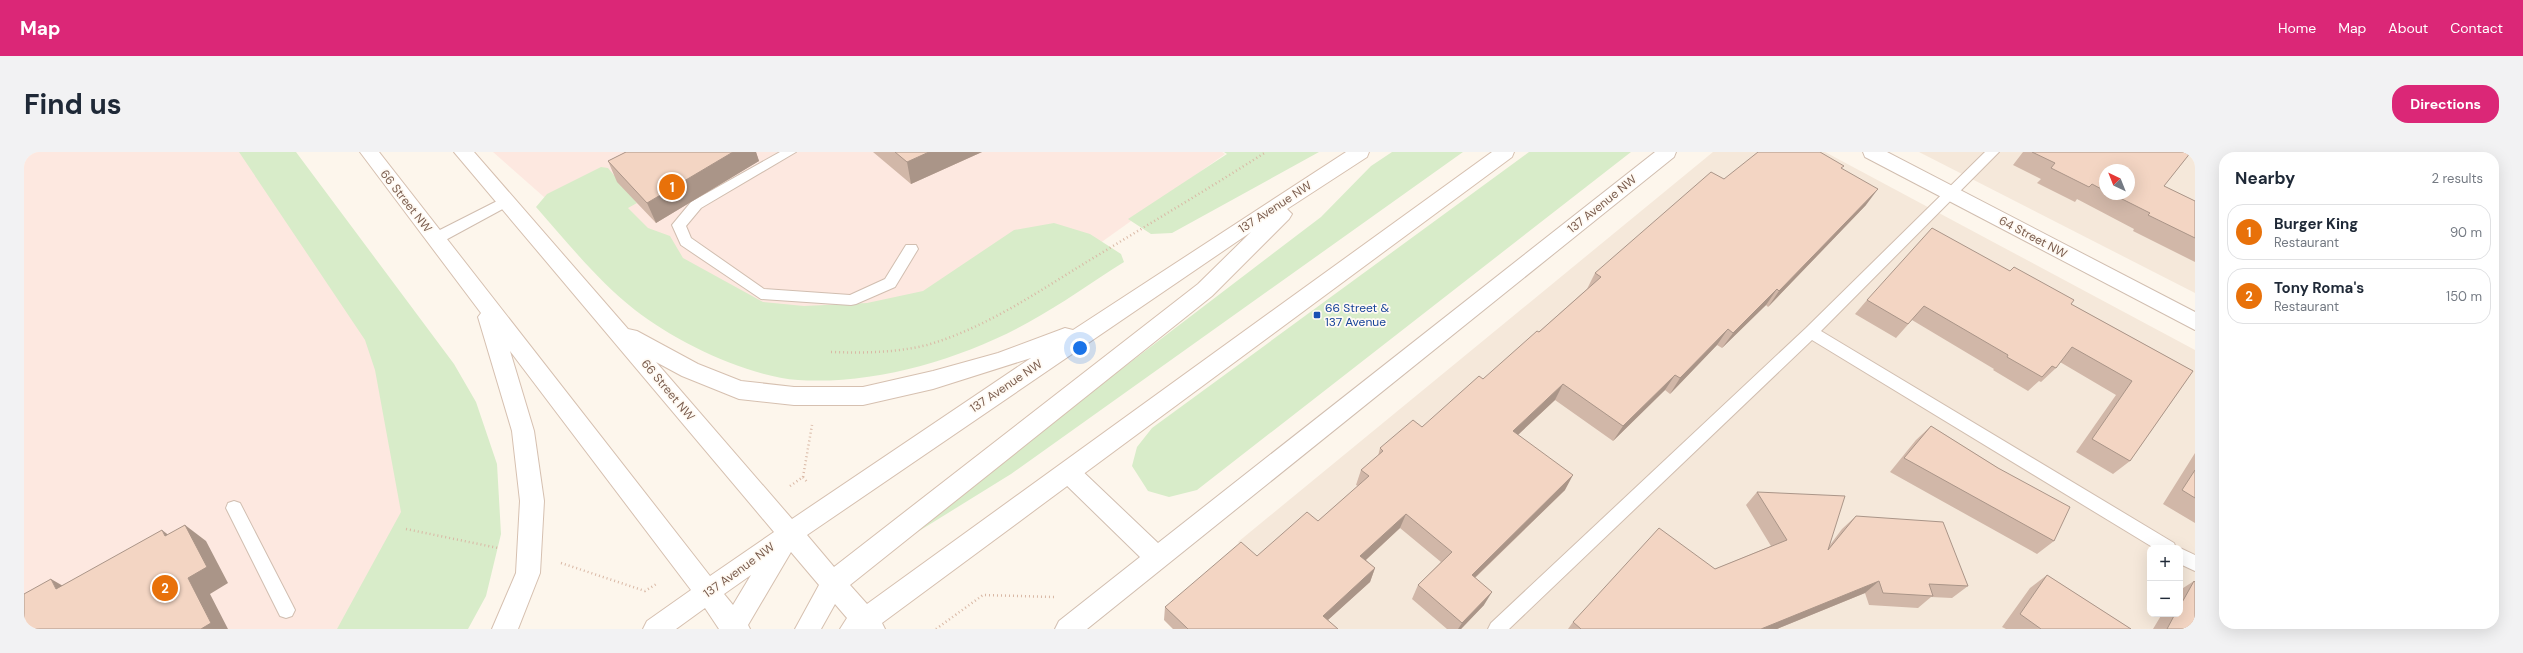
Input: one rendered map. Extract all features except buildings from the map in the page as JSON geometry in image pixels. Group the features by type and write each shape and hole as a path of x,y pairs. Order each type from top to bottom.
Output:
{"main road":[{"name":"66 Street NW","path":"369,152 735,628"},
{"name":"66 Street NW","path":"463,152 833,583 864,626"},
{"name":"137 Avenue NW","path":"656,629 790,533 1100,323 1360,152"},
{"path":"864,626 1068,472 1505,152"},
{"name":"137 Avenue NW","path":"1077,626 1157,558 1667,152"},
{"name":"64 Street NW","path":"1872,152 2195,322"},
{"path":"808,629 833,583 1205,290 1316,181"},
{"path":"485,304 523,431 532,502 528,573 505,629"},
{"path":"617,330 690,370 739,390 794,396 863,396 933,380 1002,360 1100,323"},
{"path":"1068,472 1157,558"},
{"path":"735,628 790,533"}],"lane":[{"path":"790,152 696,205 679,225 686,241 761,294 851,300 890,283 912,248"},
{"path":"1496,629 1811,332 1993,152"},
{"path":"435,239 505,202"},
{"path":"1811,332 2163,545"},
{"path":"234,508 286,610"},
{"path":"2183,557 2195,564"}],"path":[{"path":"831,352 868,354 897,350 928,343 959,332 1010,308 1166,215 1266,152"},
{"path":"790,487 803,477 813,420"},
{"path":"803,477 811,486"},
{"path":"406,529 478,542 504,550"},
{"path":"559,562 645,591 658,583"},
{"path":"936,629 983,595 1106,600"}],"shaded area":[{"path":"24,152 290,152 471,406 412,629 24,629"},
{"path":"493,152 1222,152 1225,154 1082,256 913,335 647,288"},
{"path":"1713,152 1825,152 2195,350 2195,629 1334,629 1238,542"},
{"path":"1919,152 2195,152 2195,293"}],"green space":[{"path":"239,152 296,152 454,364 476,402 497,464 501,534 486,596 468,629 337,629 401,512 375,370 365,340"},
{"path":"1224,152 1319,152 1172,233 1151,234 1128,219 1227,154"},
{"path":"1392,152 1463,152 1011,474 898,544 1014,451 1321,217 1371,166"},
{"path":"1529,152 1631,152 1197,490 1169,497 1148,491 1132,466 1137,447 1152,428"},
{"path":"601,167 608,168 637,203 628,208 648,228 670,236 683,258 763,302 804,306 867,303 923,291 1014,230 1054,223 1090,234 1121,254 1124,262 1029,322 976,347 947,358 887,374 857,378 798,380 778,377 734,365 712,356 670,334 652,322 635,310 608,286 536,207 547,194"}],"place":[{"name":"Burger King","path":"672,187"},
{"name":"66 Street & 137 Avenue","path":"1317,315"},
{"name":"Tony Roma's","path":"165,588"}]}
